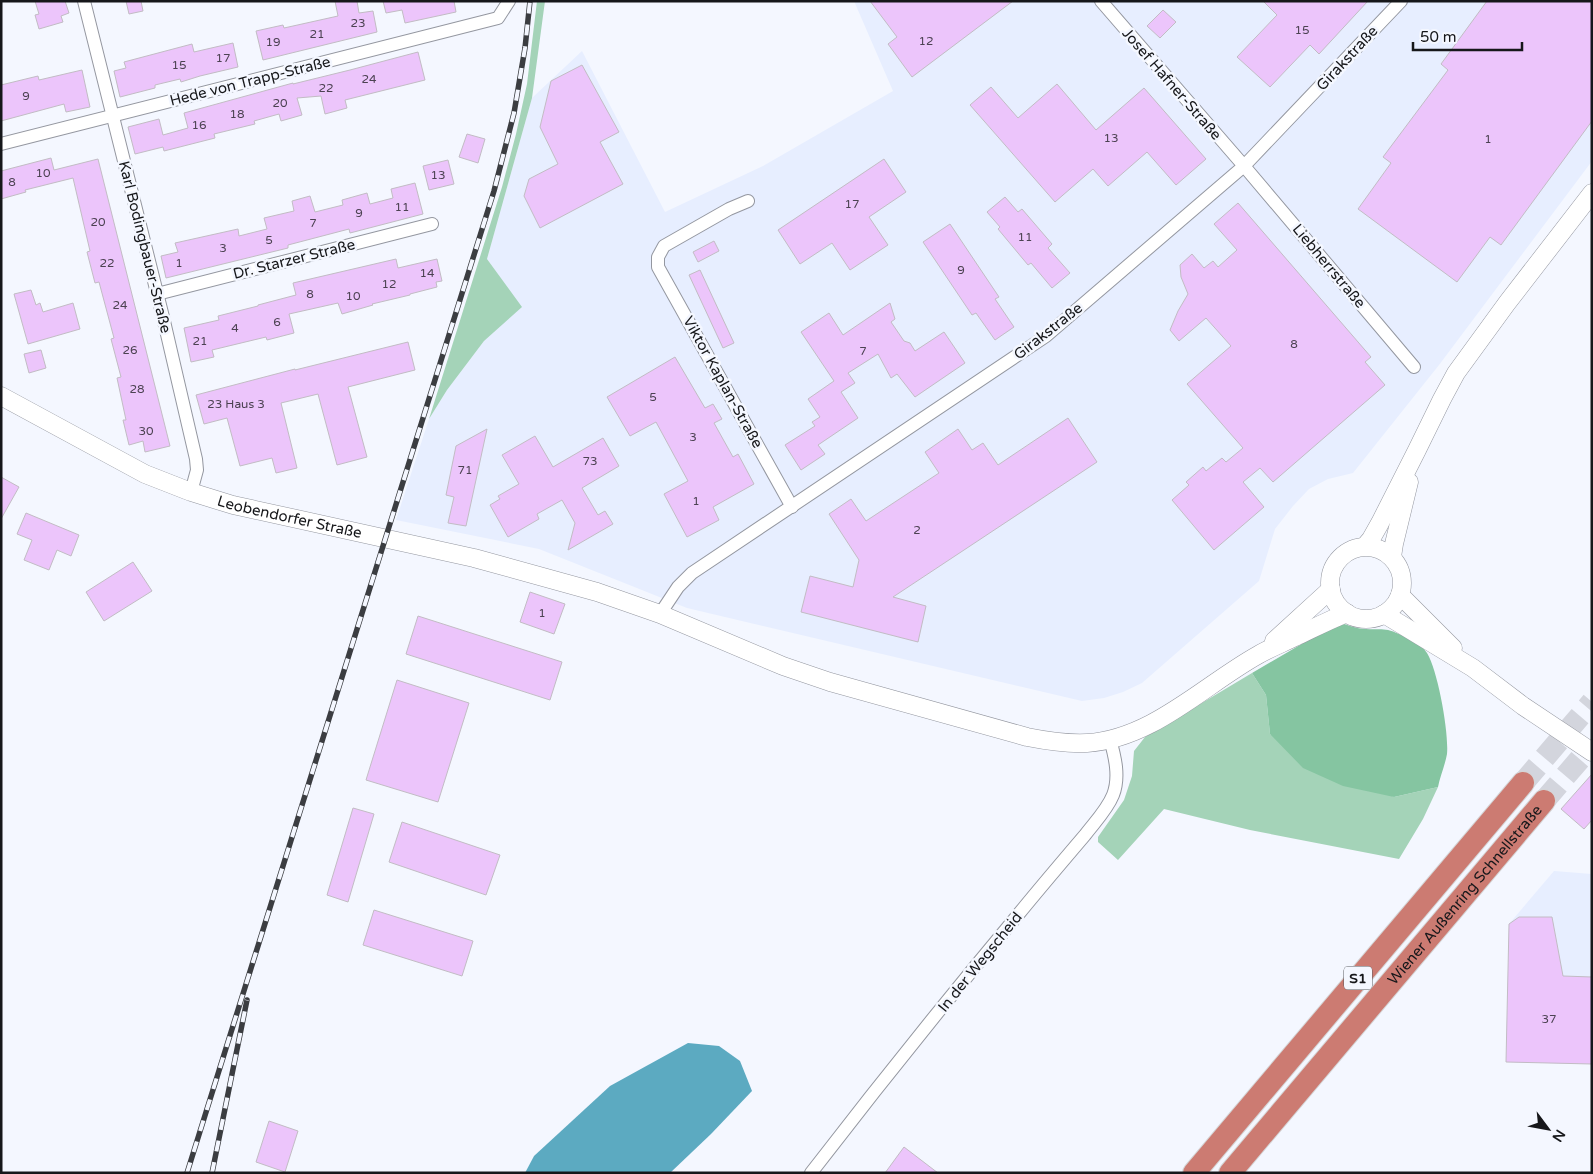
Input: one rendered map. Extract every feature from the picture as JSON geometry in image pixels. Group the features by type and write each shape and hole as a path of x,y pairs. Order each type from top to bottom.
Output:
{"highway":[{"name":"Wiener Außenring Schnellstraße","path":"1194,1173 1523,783"},
{"name":"Wiener Außenring Schnellstraße","path":"1230,1173 1544,801"}],"main road":[{"path":"1365,546 1380,523 1456,374 1507,303 1592,193"},
{"name":"Leobendorfer Straße","path":"1,396 145,474 191,492 233,505 474,558 597,592 660,614 783,666 882,698 1027,738 1089,742 1110,739 1131,732 1162,717 1258,655"},
{"path":"1392,557 1418,450"},
{"path":"1365,546 1380,549 1392,557 1402,579 1400,595 1391,609 1384,614 1369,619 1347,613 1336,603 1331,589 1331,577 1338,560 1347,552 1365,546"},
{"path":"1258,655 1331,589"},
{"path":"1400,595 1473,668"},
{"path":"1258,655 1347,613"},
{"path":"1384,614 1473,668 1529,710 1592,752"}],"street":[{"name":"Karl Bodingbauer-Straße","path":"84,1 196,459 197,470 191,492"},
{"name":"Hede von Trapp-Straße","path":"1,144 498,18 509,1"},
{"name":"Josef Hafner-Straße","path":"1100,1 1244,166"},
{"name":"Girakstraße","path":"660,614 678,587 692,573 1046,336 1244,166 1401,1"},
{"name":"Liebherrstraße","path":"1244,166 1414,367"},
{"name":"Viktor Kaplan-Straße","path":"748,201 729,209 664,246 658,257 658,267 792,507"},
{"name":"Dr. Starzer Straße","path":"157,294 432,224"},
{"name":"In der Wegscheid","path":"811,1173 1108,804 1113,794 1116,780 1116,766 1110,739"}],"shaded area":[{"path":"854,1 1592,1 1592,161 1439,365 1353,473 1328,479 1309,489 1293,506 1275,529 1259,581 1142,683 1104,698 1082,701 687,608 539,549 396,520 429,419 447,390 484,341 521,307 487,259 532,98 582,51 665,212 763,166 893,91"},
{"path":"1554,871 1592,874 1592,1064 1506,1062 1509,924"}],"green space":[{"path":"537,1 545,1 532,98 487,259 522,307 484,341 447,390 429,419 502,187 516,134 527,84"},
{"path":"1344,624 1360,628 1390,630 1407,637 1427,653 1439,687 1447,744 1447,754 1438,787 1394,797 1343,786 1303,768 1270,734 1266,695 1252,673 1324,631"},
{"path":"1252,673 1266,695 1270,734 1394,797 1438,787 1423,819 1399,859 1250,830 1164,809 1118,860 1098,842 1098,837 1124,800 1132,776 1134,751 1145,737"}],"water":[{"path":"688,1043 719,1046 740,1061 752,1091 670,1173 525,1173 534,1156 610,1086"}],"building":[{"path":"35,1 65,1 69,13 61,16 63,22 39,29 35,15 39,14"},
{"path":"126,1 141,1 143,11 129,14"},
{"path":"335,1 357,1 359,13 373,11 377,32 263,60 256,31 283,25 284,28 338,16"},
{"path":"383,1 454,1 456,12 405,23 402,10 386,13"},
{"path":"870,1 1013,1 912,77 888,44 897,37"},
{"path":"1263,1 1368,1 1319,54 1310,45 1270,87 1237,57 1277,15"},
{"path":"1487,1 1592,1 1592,121 1501,245 1490,237 1457,282 1358,209 1391,163 1383,157 1448,70 1441,64"},
{"path":"1163,10 1176,22 1160,38 1147,26"},
{"path":"233,43 238,67 181,82 180,79 155,85 155,88 120,97 114,71 126,68 124,62 192,44 194,52"},
{"path":"418,52 425,80 345,100 347,108 325,114 321,96 297,98 302,115 281,121 279,114 254,121 255,124 214,134 215,138 164,151 163,147 135,154 128,127 159,119 163,135 188,128 184,113 293,83"},
{"path":"582,65 619,132 600,142 623,184 540,228 524,196 529,179 558,164 540,127 551,81"},
{"path":"82,70 90,107 66,112 64,104 1,121 1,85 38,76 39,80"},
{"path":"1057,84 1096,130 1144,88 1206,159 1176,185 1147,152 1108,186 1093,169 1055,202 970,105 991,87 1018,118"},
{"path":"467,134 485,139 478,163 459,157"},
{"path":"51,158 54,170 98,159 170,446 145,452 143,441 129,445 117,378 121,377 111,339 114,338 99,282 95,283 87,252 90,251 73,178 25,190 26,192 1,199 1,171"},
{"path":"884,159 906,192 869,217 888,245 850,270 832,243 800,264 778,230"},
{"path":"448,160 454,184 429,190 423,166"},
{"path":"415,183 423,214 350,233 349,229 288,245 288,248 166,278 161,256 178,252 175,243 238,229 239,236 267,229 264,218 294,211 292,201 310,196 315,212 343,205 342,200 367,193 370,204 393,198 391,189"},
{"path":"1005,197 1018,212 1022,209 1052,244 1048,248 1070,273 1052,288 1031,263 1028,265 998,229 1000,227 987,212"},
{"path":"1238,203 1371,357 1365,362 1385,385 1273,482 1260,468 1243,482 1264,507 1214,550 1172,500 1189,485 1186,482 1203,467 1206,471 1222,458 1226,462 1243,448 1187,384 1231,346 1206,318 1179,341 1170,330 1188,294 1181,277 1180,265 1192,254 1204,268 1213,261 1218,267 1237,250 1214,224"},
{"path":"950,224 999,297 995,299 1014,327 995,340 976,313 972,315 923,242"},
{"path":"714,241 719,251 698,262 693,252"},
{"path":"396,259 398,268 437,259 442,281 436,282 437,287 342,314 338,303 289,314 294,333 267,340 266,337 212,350 214,357 191,362 184,328 219,320 218,316 296,295 293,283"},
{"path":"700,270 734,343 723,348 689,275"},
{"path":"31,290 36,305 40,303 43,312 73,303 80,329 28,344 14,294"},
{"path":"890,303 895,319 891,322 904,341 910,343 915,351 944,332 965,363 915,397 897,374 891,378 878,354 848,373 855,383 841,392 858,418 818,445 825,454 801,470 785,445 815,426 812,422 820,417 808,399 834,381 801,332 829,313 843,335"},
{"path":"408,342 415,370 348,387 367,457 337,465 318,394 281,403 297,468 276,473 272,458 240,466 227,418 204,424 196,395"},
{"path":"41,350 46,368 29,373 24,354"},
{"path":"675,357 705,408 713,404 722,419 714,423 733,457 738,454 754,484 713,507 719,520 687,537 664,494 688,481 656,422 630,436 607,397"},
{"path":"1068,418 1097,462 893,597 926,606 918,642 801,612 810,576 853,587 859,560 829,514 851,499 866,521 939,473 925,452 958,429 972,450 983,443 998,465"},
{"path":"487,429 466,526 448,523 454,497 446,495 456,446"},
{"path":"535,436 553,467 603,438 619,466 582,488 598,515 605,511 613,524 568,550 575,523 562,500 537,514 539,519 508,537 490,505 500,499 498,496 519,484 502,455"},
{"path":"1,477 19,487 1,519"},
{"path":"26,513 79,535 71,556 57,550 49,570 24,560 32,540 17,534"},
{"path":"133,562 152,591 104,621 86,592"},
{"path":"530,592 565,604 554,634 520,622"},
{"path":"418,616 562,662 550,700 406,654"},
{"path":"397,680 469,703 438,802 366,780"},
{"path":"1592,774 1592,820 1584,829 1561,809"},
{"path":"353,808 374,814 348,902 327,895"},
{"path":"402,822 500,855 486,895 389,862"},
{"path":"374,910 473,941 462,976 363,945"},
{"path":"1519,917 1552,917 1563,976 1592,977 1592,1064 1506,1062 1509,924"},
{"path":"269,1121 298,1131 285,1172 256,1162"},
{"path":"904,1147 938,1173 885,1173"}],"tunnel":[{"path":"1523,783 1592,702"},
{"path":"1544,801 1592,745"}],"railway":[{"path":"187,1173 494,191 514,113 525,48 530,1"},
{"path":"212,1173 247,1000"}]}
